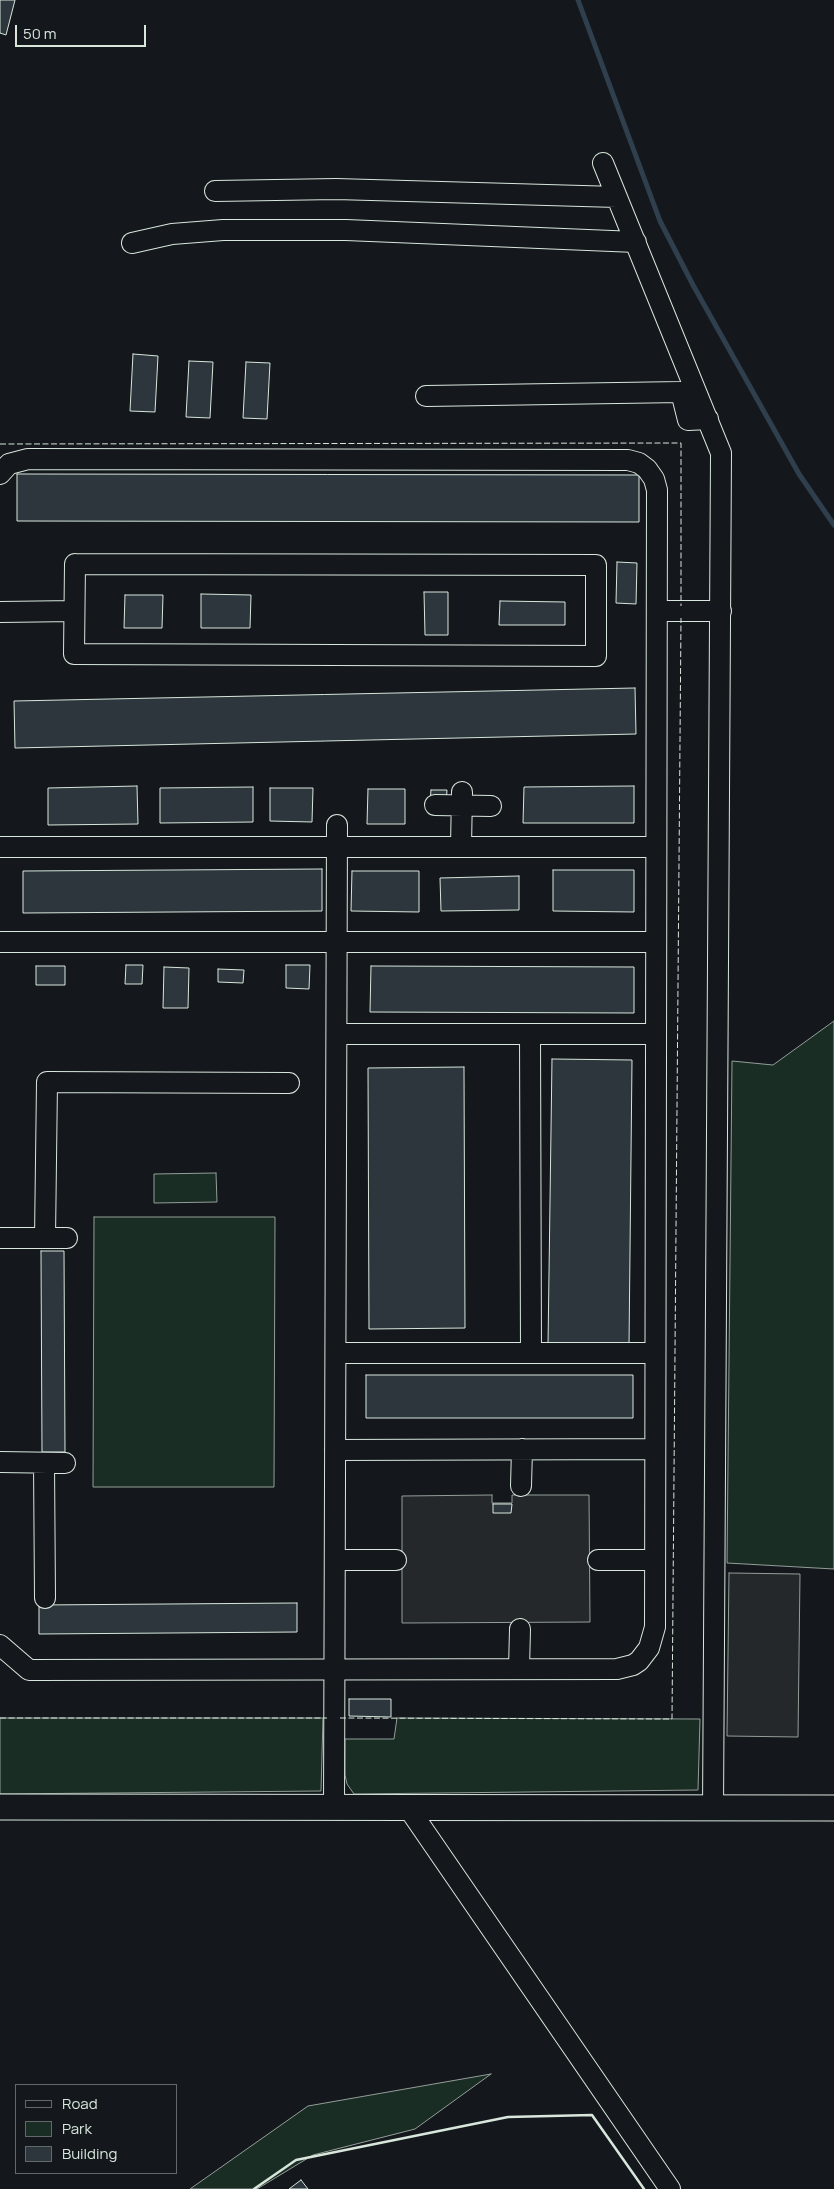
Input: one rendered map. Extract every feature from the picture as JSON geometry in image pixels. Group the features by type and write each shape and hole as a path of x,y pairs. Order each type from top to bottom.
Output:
{"main road":[{"path":"0,1807 407,1806 713,1809 833,1806"}],"lane":[{"path":"604,163 721,453 713,1809"},
{"path":"215,191 336,189 550,193 617,197"},
{"path":"132,243 172,234 223,230 346,230 636,242"},
{"path":"426,396 681,392 688,420 708,419"},
{"path":"0,474 9,464 28,459 628,460 639,463 647,469 656,484 657,611 655,1560 654,1634 649,1648 639,1661 633,1665 616,1669 29,1670 0,1645"},
{"path":"75,564 596,565 596,656 74,654 74,611 75,564"},
{"path":"0,612 74,611"},
{"path":"657,611 721,611"},
{"path":"461,847 462,798"},
{"path":"436,805 462,798 492,806"},
{"path":"334,1807 337,825"},
{"path":"0,847 656,847"},
{"path":"0,942 656,942"},
{"path":"336,1034 656,1034"},
{"path":"530,1034 531,1353"},
{"path":"45,1238 47,1082 289,1083"},
{"path":"0,1238 66,1238"},
{"path":"336,1353 655,1353"},
{"path":"521,1486 522,1449"},
{"path":"335,1450 655,1449"},
{"path":"0,1462 65,1463"},
{"path":"44,1463 45,1598"},
{"path":"335,1560 396,1560"},
{"path":"598,1560 655,1560"},
{"path":"519,1669 520,1629"},
{"path":"407,1806 670,2189"}],"green space":[{"path":"834,1021 834,1569 727,1563 732,1061 773,1065"},
{"path":"216,1173 217,1202 154,1203 154,1174"},
{"path":"94,1217 275,1217 274,1487 93,1487"},
{"path":"0,1718 323,1718 321,1791 0,1794"},
{"path":"397,1718 700,1719 698,1790 354,1794 347,1784 345,1775 345,1739 394,1739"},
{"path":"491,2074 415,2129 313,2155 257,2189 190,2189 308,2106"}],"shaded area":[{"path":"492,1495 492,1503 512,1503 512,1495 589,1495 590,1622 402,1623 402,1496"},
{"path":"729,1573 800,1574 798,1737 727,1736"}],"building":[{"path":"0,0 15,0 6,35 0,33"},
{"path":"133,354 158,356 155,412 130,411"},
{"path":"189,361 213,362 210,418 186,417"},
{"path":"246,362 270,363 267,419 243,418"},
{"path":"17,474 639,475 639,522 17,521"},
{"path":"617,562 637,563 636,604 616,603"},
{"path":"424,592 448,592 448,635 425,635"},
{"path":"201,594 251,595 250,628 201,628"},
{"path":"125,595 163,595 162,628 124,628"},
{"path":"500,601 565,602 565,625 499,625"},
{"path":"635,688 636,734 15,748 14,701"},
{"path":"137,786 138,824 48,825 48,788"},
{"path":"634,786 634,823 523,823 524,787"},
{"path":"253,787 253,822 160,823 160,788"},
{"path":"270,788 313,788 312,822 270,821"},
{"path":"368,789 405,789 405,824 367,824"},
{"path":"431,790 447,790 446,803 430,803"},
{"path":"322,869 322,911 23,913 23,871"},
{"path":"553,870 634,870 634,912 553,911"},
{"path":"352,871 419,871 419,912 351,911"},
{"path":"519,876 519,910 441,911 440,878"},
{"path":"126,965 143,965 142,984 125,984"},
{"path":"286,965 310,965 309,989 286,988"},
{"path":"36,966 65,966 65,985 36,985"},
{"path":"371,966 634,967 634,1013 370,1012"},
{"path":"164,967 189,968 188,1008 163,1008"},
{"path":"218,969 244,970 243,983 218,982"},
{"path":"552,1059 632,1060 629,1346 548,1345"},
{"path":"464,1067 465,1328 369,1329 368,1068"},
{"path":"41,1251 64,1251 65,1452 42,1452"},
{"path":"366,1375 633,1375 633,1418 366,1418"},
{"path":"493,1504 512,1504 511,1513 493,1513"},
{"path":"297,1603 297,1632 39,1634 39,1605"},
{"path":"349,1699 391,1699 391,1717 349,1716"},
{"path":"301,2180 308,2189 289,2189"}],"waterway":[{"path":"578,0 660,221 693,285 799,474 834,525"}],"fence":[{"path":"0,444 681,443 681,606"},
{"path":"340,1718 672,1719 681,618"},
{"path":"0,1718 327,1718"}],"wall":[{"path":"254,2189 296,2160 508,2117 592,2115 644,2189"}]}
